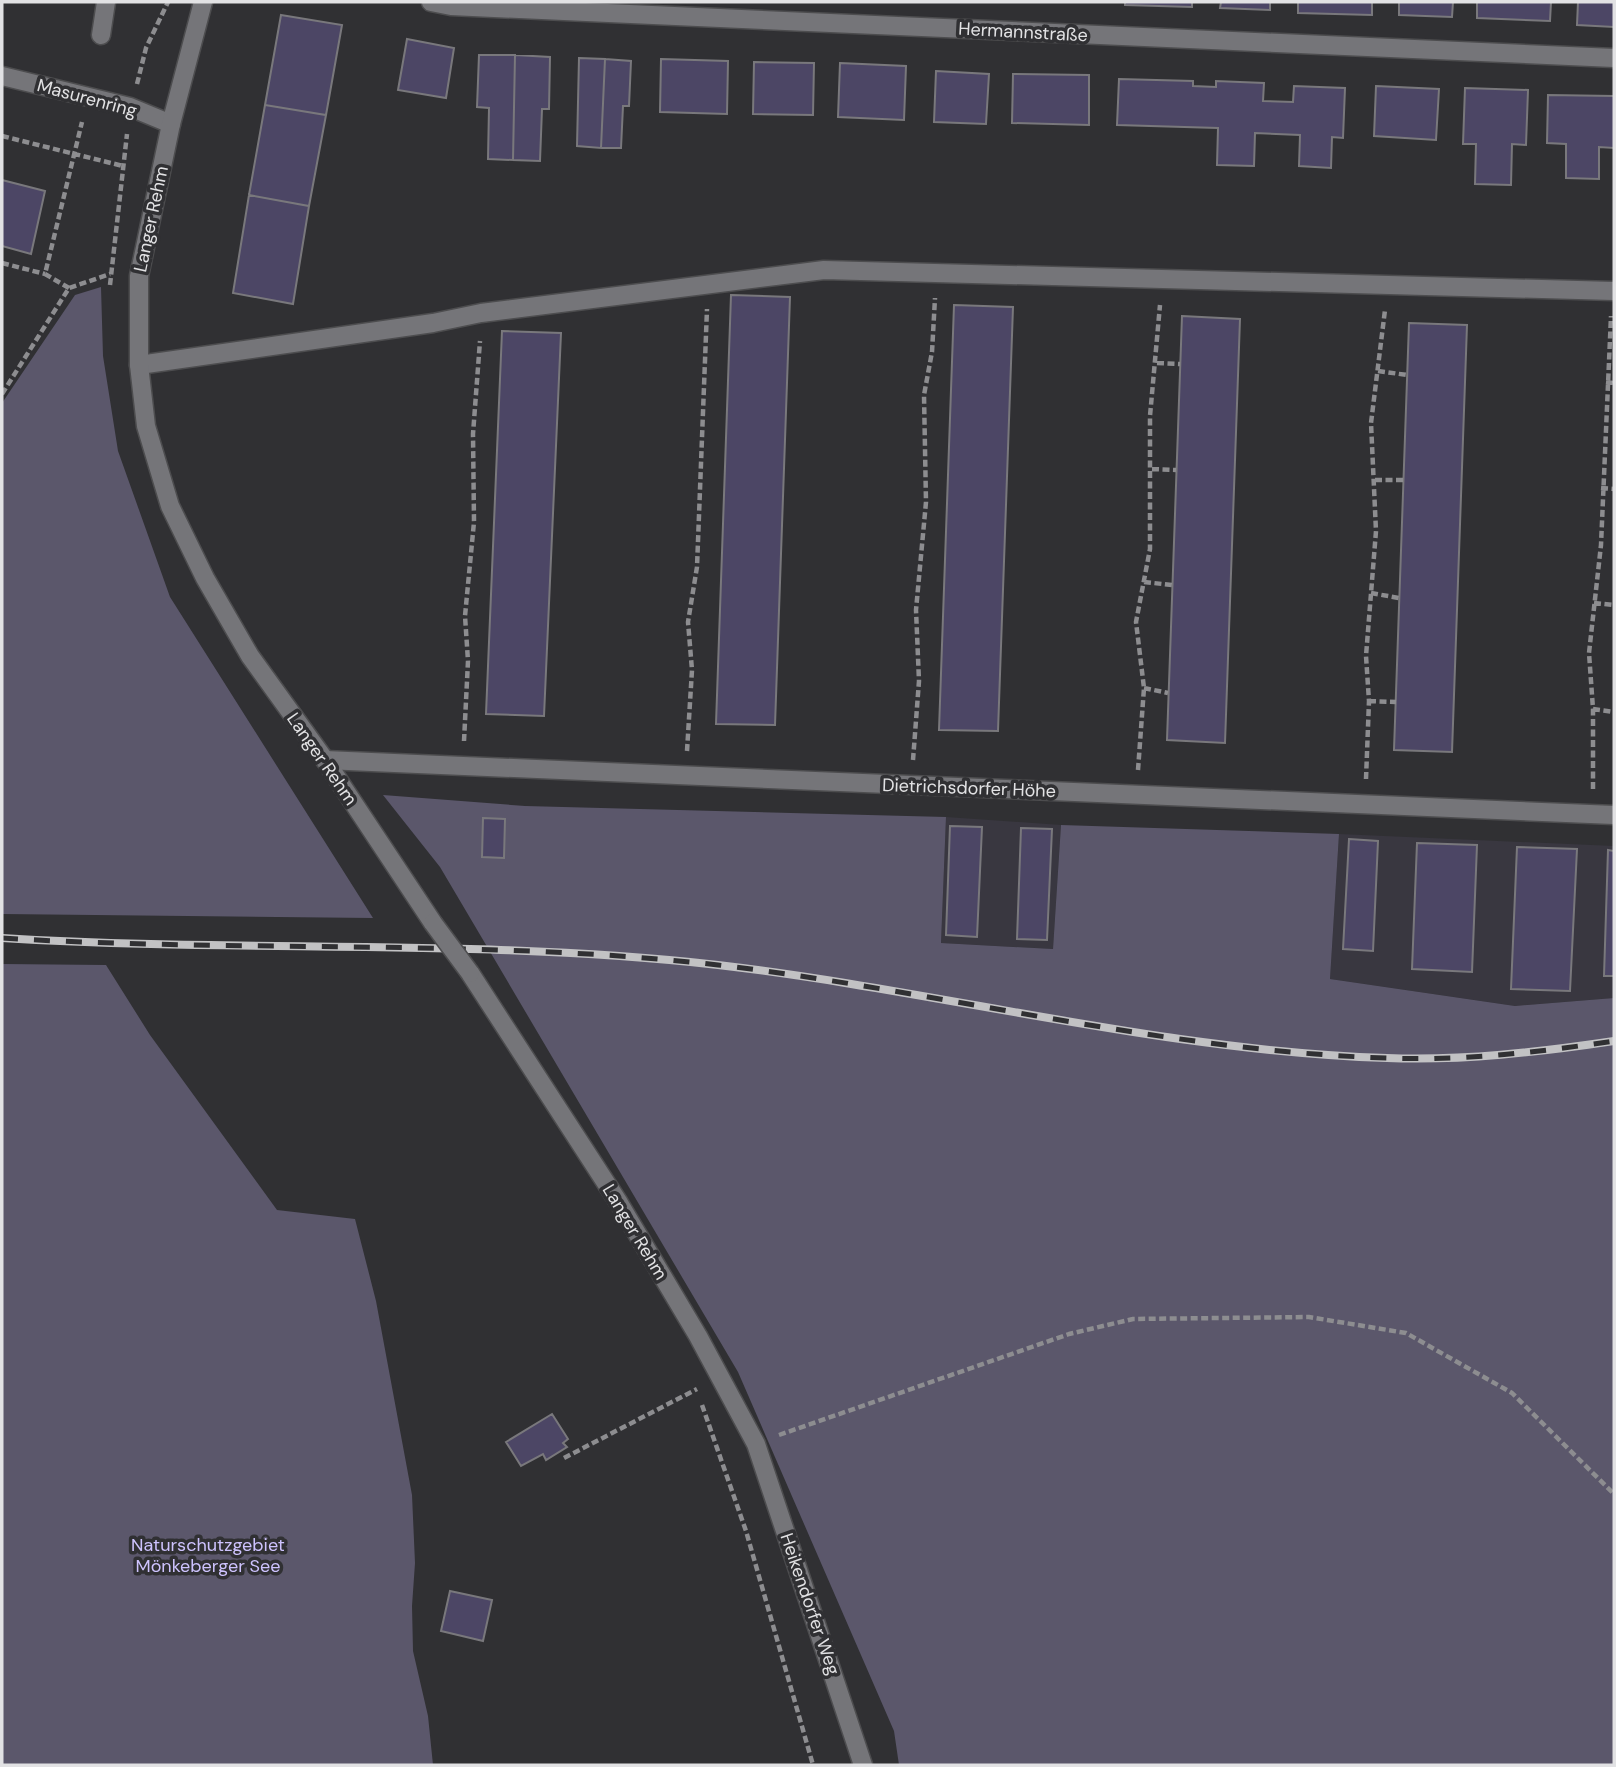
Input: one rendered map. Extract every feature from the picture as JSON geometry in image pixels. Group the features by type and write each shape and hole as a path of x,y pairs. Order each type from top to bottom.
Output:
{"street":[{"path":"101,35 106,2"},
{"name":"Langer Rehm","path":"203,2 171,124 139,276 139,365 146,426 170,506 205,578 250,656 470,973 618,1203 721,1378 756,1444"},
{"name":"Hermannstraße","path":"432,2 451,6 1614,58"},
{"name":"Masurenring","path":"2,76 131,107 171,124"},
{"path":"139,365 433,323 481,313 824,270 1613,291"},
{"name":"Dietrichsdorfer Höhe","path":"324,760 1614,815"},
{"name":"Heikendorfer Weg","path":"756,1444 863,1765"}],"path":[{"path":"131,107 146,48 168,2"},
{"path":"45,274 88,97"},
{"path":"2,135 123,166 109,274 69,288 2,394"},
{"path":"2,263 45,274 69,288"},
{"path":"911,785 919,681 916,610 926,502 924,396 932,352 937,271"},
{"path":"1136,795 1144,688 1136,622 1150,549 1150,415 1157,363 1162,278"},
{"path":"685,776 692,670 688,622 697,566 707,285"},
{"path":"1365,805 1369,701 1366,656 1376,531 1371,423 1388,285"},
{"path":"1593,814 1593,709 1589,653 1601,545 1606,382 1613,291"},
{"path":"463,766 468,661 465,616 474,522 473,433 481,313"},
{"path":"1157,363 1180,364"},
{"path":"1378,372 1407,375"},
{"path":"1606,382 1614,383"},
{"path":"1152,469 1176,470"},
{"path":"1375,480 1403,480"},
{"path":"1601,488 1614,489"},
{"path":"1144,582 1172,585"},
{"path":"1371,593 1399,598"},
{"path":"1594,603 1614,605"},
{"path":"1144,688 1168,693"},
{"path":"1369,701 1395,702"},
{"path":"1593,709 1614,712"},
{"path":"756,1444 1069,1334 1133,1319 1310,1317 1406,1333 1512,1393 1614,1494"},
{"path":"564,1458 721,1378"},
{"path":"718,1451 750,1544 813,1765"}],"shaded area":[{"path":"946,817 1061,825 1053,949 941,943"},
{"path":"1339,834 1614,846 1614,998 1515,1006 1330,979"}],"green space":[{"path":"101,287 103,356 118,451 170,597 373,918 2,914 2,403 75,295"},
{"path":"383,795 525,806 946,817 941,943 1053,949 1061,825 1339,834 1330,979 1515,1006 1614,998 1614,1765 899,1765 894,1731 738,1372 440,867"},
{"name":"Naturschutzgebiet Mönkeberger See","path":"2,964 106,965 150,1035 277,1210 355,1219 376,1301 412,1495 415,1563 413,1651 428,1716 433,1765 2,1765"}],"building":[{"path":"1125,2 1192,2 1192,7 1125,5"},
{"path":"1221,2 1270,2 1270,10 1220,8"},
{"path":"1298,2 1372,2 1372,15 1298,13"},
{"path":"1399,2 1453,2 1452,17 1399,15"},
{"path":"1477,2 1551,2 1550,21 1477,18"},
{"path":"1578,2 1614,2 1614,27 1577,25"},
{"path":"281,15 342,25 326,115 265,105"},
{"path":"407,39 454,48 446,98 398,90"},
{"path":"479,55 515,55 513,160 488,159 489,108 477,107"},
{"path":"515,55 550,57 549,109 542,109 540,161 513,160"},
{"path":"579,58 605,59 601,148 577,146"},
{"path":"605,59 631,61 629,106 623,106 621,148 601,148"},
{"path":"661,59 728,61 727,114 660,112"},
{"path":"754,62 814,63 813,115 753,114"},
{"path":"840,63 906,66 904,120 838,117"},
{"path":"936,71 989,74 986,124 934,122"},
{"path":"1013,74 1089,75 1089,125 1012,123"},
{"path":"1119,79 1193,81 1193,86 1216,87 1216,81 1264,83 1263,101 1293,102 1294,86 1345,88 1343,138 1332,137 1331,168 1299,166 1300,135 1255,133 1254,166 1217,165 1218,128 1117,125"},
{"path":"1376,86 1439,89 1436,140 1374,136"},
{"path":"1465,88 1528,90 1526,145 1512,144 1511,185 1475,184 1476,144 1463,144"},
{"path":"1548,95 1614,96 1614,148 1599,147 1599,179 1566,178 1566,144 1547,143"},
{"path":"265,105 326,115 309,206 249,195"},
{"path":"2,180 45,191 31,254 2,246"},
{"path":"249,195 309,206 293,304 233,293"},
{"path":"731,295 790,297 775,725 716,724"},
{"path":"954,305 1013,307 998,731 939,730"},
{"path":"1182,316 1240,319 1225,743 1167,740"},
{"path":"1409,323 1467,325 1452,752 1394,750"},
{"path":"502,331 561,333 544,716 486,714"},
{"path":"483,818 505,819 504,858 482,857"},
{"path":"950,826 982,827 977,937 946,935"},
{"path":"1021,828 1052,829 1047,940 1017,939"},
{"path":"1349,839 1378,841 1373,951 1343,949"},
{"path":"1417,843 1477,845 1472,972 1412,969"},
{"path":"1517,847 1577,849 1570,991 1511,989"},
{"path":"1608,850 1614,851 1614,976 1604,976"},
{"path":"552,1414 568,1439 563,1443 567,1447 546,1460 543,1454 521,1466 506,1442"},
{"path":"450,1591 492,1600 483,1641 441,1631"}],"railway":[{"path":"2,938 181,945 539,951 629,957 802,976 1135,1032 1303,1053 1387,1058 1472,1057 1614,1041"}]}
